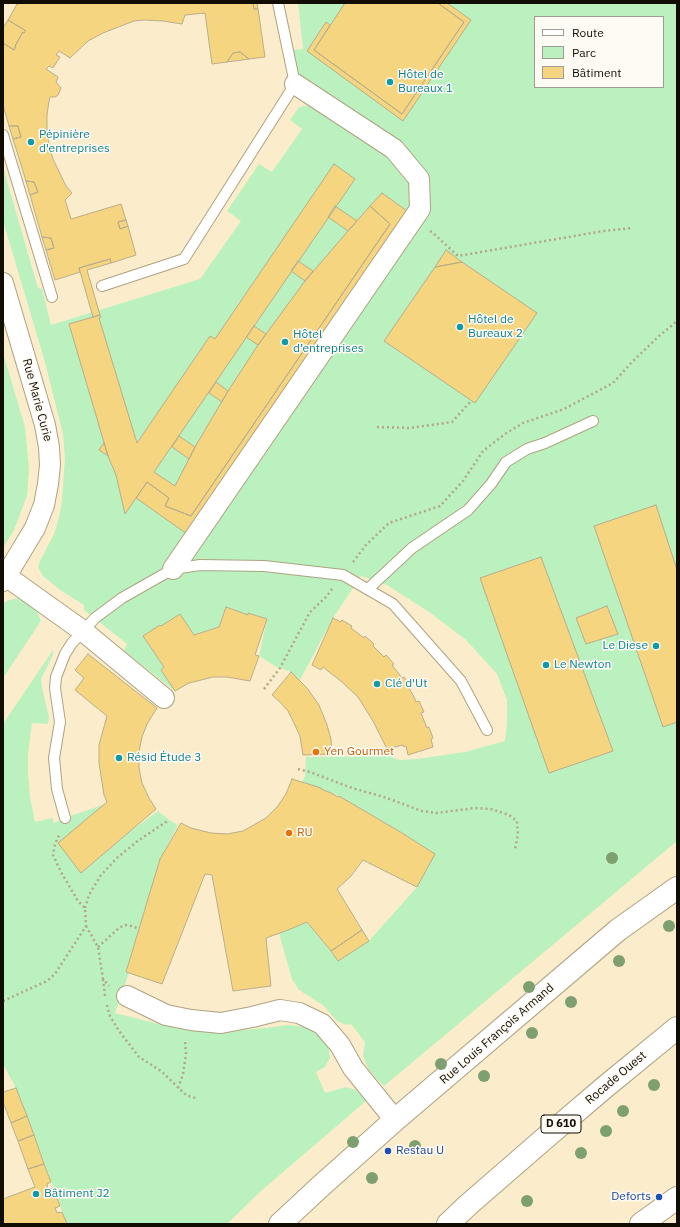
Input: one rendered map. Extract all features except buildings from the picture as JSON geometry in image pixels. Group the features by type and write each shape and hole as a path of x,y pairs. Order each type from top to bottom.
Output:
{"street":[{"path":"173,569 420,209 419,179 394,149 295,84"},
{"name":"Rue Marie Curie","path":"3,283 45,425 49,447 50,465 44,505 36,528 5,579"},
{"path":"5,579 83,631 164,698"},
{"name":"Rue Louis François Armand","path":"280,1224 395,1120 618,930 677,888"},
{"path":"127,996 166,1015 221,1023 280,1010 299,1013 322,1024 340,1045 353,1068 395,1120"},
{"name":"Rocade Ouest","path":"448,1224 605,1086 677,1028"},
{"path":"642,1224 677,1198"}],"lane":[{"path":"102,286 184,259 295,84 278,3"},
{"path":"3,134 52,297"},
{"path":"368,590 412,548 468,510 491,484 506,462 527,449 546,443 593,421"},
{"path":"65,818 57,789 54,758 60,722 55,683 65,654 72,643 95,618 122,598 173,569 200,565 264,566 343,575 393,604 461,681 487,730"}],"path":[{"path":"413,220 433,233 458,256 603,231 632,228"},
{"path":"264,689 280,668 310,612 326,597 366,545 389,523 440,506 463,481 483,451 505,434 523,423 564,409 613,383 632,362 677,321"},
{"path":"377,426 410,428 452,422 471,401"},
{"path":"298,769 422,811 436,813 475,808 491,809 509,815 517,821 518,835 515,849"},
{"path":"65,818 59,837 55,844 53,855 61,872 78,900 85,908"},
{"path":"169,820 118,856 101,875 89,895 85,908 86,926 98,947 104,996 110,1016 119,1031 139,1057 160,1071 186,1095 195,1098"},
{"path":"98,947 118,928 126,925 138,929"},
{"path":"3,1001 47,981 55,974 86,926"},
{"path":"103,979 108,985 127,996"},
{"path":"178,1088 183,1074 186,1054 185,1040 189,1019"}],"green space":[{"path":"298,3 677,3 677,841 384,1086 368,1068 363,1056 365,1042 351,1024 346,1025 337,1021 323,1005 299,990 292,979 279,933 307,922 338,961 369,941 417,887 434,854 402,833 339,796 302,783 305,776 306,757 389,756 399,760 417,759 465,752 505,741 507,700 497,674 466,640 429,612 387,585 361,576 333,618 300,680 291,672 275,666 259,656 267,619 248,613 248,615 226,607 219,627 194,635 180,614 144,636 164,667 161,670 175,691 124,651 127,644 84,610 84,605 60,590 43,576 38,567 54,534 59,518 65,458 63,434 45,362 3,221 3,167 38,288 42,289 51,325 200,279 241,221 227,211 259,164 272,172 302,129 290,120 299,107 310,105 295,68 291,50 303,49"},
{"path":"3,353 25,427 29,468 27,496 14,530 3,548"},
{"path":"18,598 36,609 41,621 3,678 3,604 6,601"},
{"path":"53,650 53,655 41,679 49,717 48,724 32,723 28,754 30,797 35,822 52,818 54,823 105,804 81,873 128,833 158,811 178,825 160,859 126,971 129,973 115,1013 163,1025 197,1031 221,1032 288,1025 305,1027 320,1036 328,1046 330,1058 325,1067 316,1072 325,1093 346,1087 356,1090 366,1101 261,1191 227,1224 67,1224 16,1088 3,1064 3,724"}],"place":[{"name":"Hôtel de Bureaux 1","path":"390,82"},
{"name":"Pépinière d'entreprises","path":"31,142"},
{"name":"Hôtel de Bureaux 2","path":"460,327"},
{"name":"Hôtel d’entreprises","path":"285,342"},
{"name":"Le Diese","path":"656,646"},
{"name":"Le Newton","path":"546,665"},
{"name":"Clé d'Ut","path":"377,684"},
{"name":"Yen Gourmet","path":"316,752"},
{"name":"Résid Étude 3","path":"119,758"},
{"name":"RU","path":"289,833"},
{"name":"Restau U","path":"388,1151"},
{"name":"Bâtiment J2","path":"36,1194"},
{"name":"Deforts","path":"659,1197"}]}
